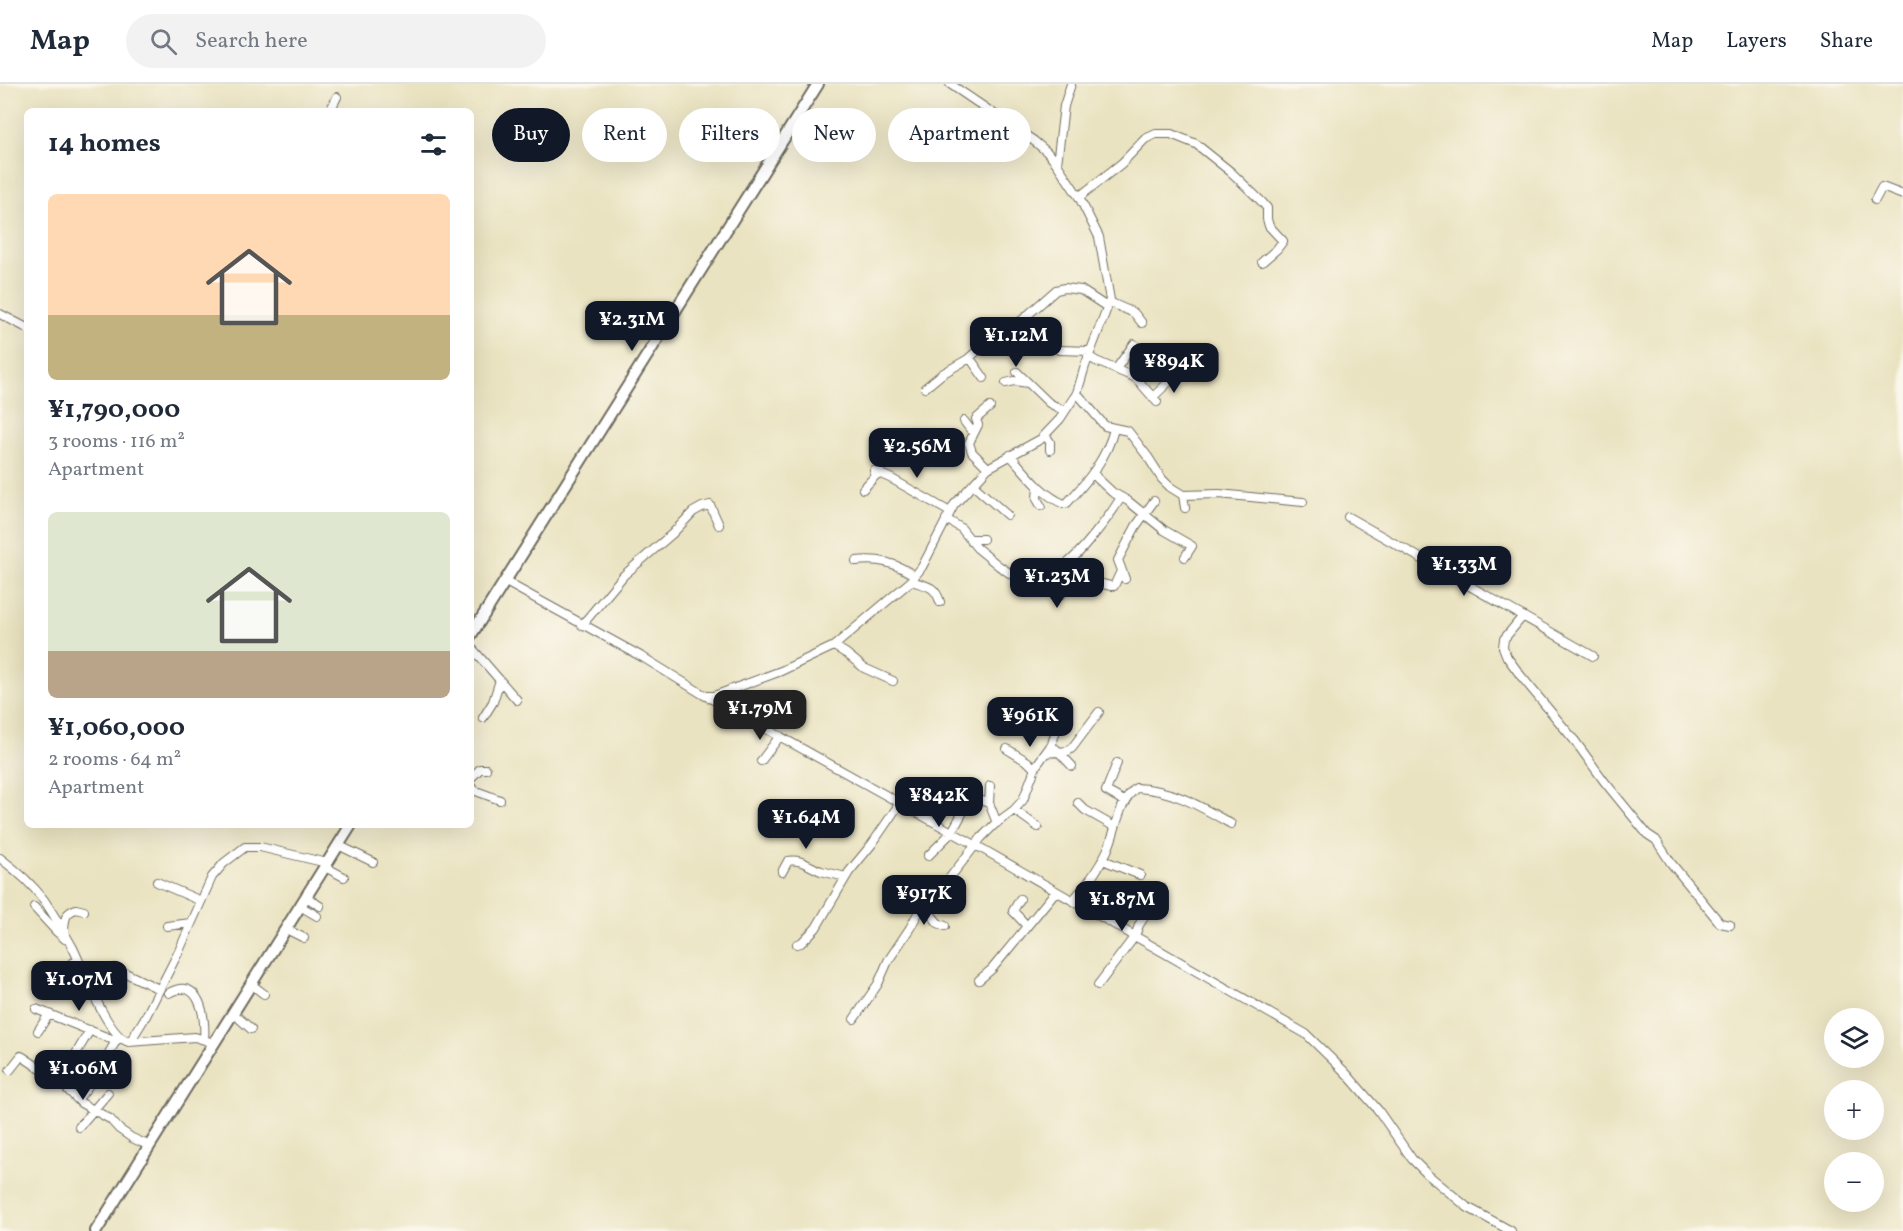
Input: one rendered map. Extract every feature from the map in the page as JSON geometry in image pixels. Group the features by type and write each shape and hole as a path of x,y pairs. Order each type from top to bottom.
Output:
{"street":[{"path":"474,630 818,84"},
{"path":"704,696 714,696 781,671 834,646 913,578 922,567 954,505 988,468 1041,439 1077,393 1108,304 1099,237 1079,197 1058,164 1034,141 950,84"},
{"path":"1058,164 1064,106 1071,84"},
{"path":"332,108 337,97"},
{"path":"1079,197 1122,163 1145,139 1162,134 1182,137 1193,142 1231,172 1265,205 1269,226 1283,241 1262,262"},
{"path":"1875,200 1882,187 1903,195"},
{"path":"925,388 1021,321 1060,288 1081,290 1108,304 1134,313 1142,323"},
{"path":"0,314 24,326"},
{"path":"1116,369 1134,344"},
{"path":"1136,378 1168,350"},
{"path":"1059,351 1089,354 1136,378 1155,400 1179,372"},
{"path":"970,358 984,378"},
{"path":"1017,372 1049,403 1065,411"},
{"path":"1006,383 1014,381 1030,384"},
{"path":"1077,393 1105,426 1128,431 1162,479 1183,495 1219,494 1303,502"},
{"path":"988,468 969,448 970,439 978,425 976,419 990,407"},
{"path":"964,421 973,433"},
{"path":"1010,455 1038,486 1065,504 1087,482 1110,444 1114,429"},
{"path":"1044,435 1050,442 1050,450"},
{"path":"863,489 876,471 888,447"},
{"path":"876,471 950,512"},
{"path":"1093,472 1102,483 1164,530 1192,546 1185,556"},
{"path":"973,485 1007,515"},
{"path":"1038,486 1037,499 1041,506"},
{"path":"1183,495 1185,508"},
{"path":"1061,567 1070,563 1104,522 1121,497"},
{"path":"1070,563 1072,570 1080,577 1112,586 1123,575 1118,560 1136,526 1154,501"},
{"path":"582,625 624,575 672,534 693,512 710,505 718,525"},
{"path":"1347,517 1593,656"},
{"path":"946,519 961,528 983,554 1036,591 1040,588 1059,596 1064,591"},
{"path":"970,539 983,539"},
{"path":"856,561 872,559 902,567 913,578 938,592 940,602"},
{"path":"504,581 644,658 704,696 976,845 1306,1034 1345,1072 1378,1110 1412,1159 1427,1174 1467,1207 1511,1231"},
{"path":"1523,616 1504,639 1503,647 1507,657 1647,834 1656,840 1671,863 1720,923 1730,925"},
{"path":"834,646 864,668 893,681"},
{"path":"474,650 517,700"},
{"path":"483,718 493,702 500,680"},
{"path":"1046,753 1068,751 1076,745 1099,712"},
{"path":"854,1019 878,984 888,961 910,928 922,904 953,875 976,845 997,823 1023,800 1035,769 1052,744 1059,720"},
{"path":"761,760 780,736"},
{"path":"1052,744 1072,766"},
{"path":"1007,749 1035,769"},
{"path":"1117,763 1106,791 1126,802"},
{"path":"474,775 480,769 486,768"},
{"path":"990,786 989,803 997,823"},
{"path":"1073,900 1088,885 1112,839 1118,815 1136,788 1163,792 1189,800 1230,824"},
{"path":"474,789 500,800"},
{"path":"969,797 989,803"},
{"path":"797,944 801,943 816,928 846,877 900,803"},
{"path":"1078,803 1085,810 1115,827"},
{"path":"928,856 952,832 964,810"},
{"path":"1014,810 1038,827"},
{"path":"96,1231 150,1146 209,1041 233,1013 349,828"},
{"path":"338,845 373,862"},
{"path":"130,1042 146,1016 216,871 224,863 245,847 260,847 326,865 344,877"},
{"path":"0,858 38,893 69,941 100,1009 118,1040"},
{"path":"782,872 788,861 793,859 821,871 846,877"},
{"path":"1102,860 1140,875"},
{"path":"157,882 201,901"},
{"path":"1098,985 1135,936 1139,925 1162,890"},
{"path":"979,980 988,973 1056,891"},
{"path":"1020,899 1013,911 1027,926"},
{"path":"303,901 320,906"},
{"path":"303,901 317,916"},
{"path":"922,904 938,923 945,926"},
{"path":"34,907 57,932 69,941"},
{"path":"63,932 64,921 68,913 76,909 84,911"},
{"path":"167,926 191,923"},
{"path":"286,929 304,938"},
{"path":"57,986 57,977 72,963 79,961"},
{"path":"115,968 159,989"},
{"path":"85,975 89,973 104,978"},
{"path":"251,984 264,994"},
{"path":"169,993 181,989 193,992 198,997 209,1041"},
{"path":"36,1009 118,1040 130,1042 195,1037 209,1041"},
{"path":"233,1013 251,1029"},
{"path":"38,1031 49,1014"},
{"path":"74,1057 90,1030"},
{"path":"78,1099 118,1040"},
{"path":"10,1070 21,1056 23,1057 60,1082 93,1110 110,1119 119,1129 150,1146"},
{"path":"79,1127 108,1093"}]}
